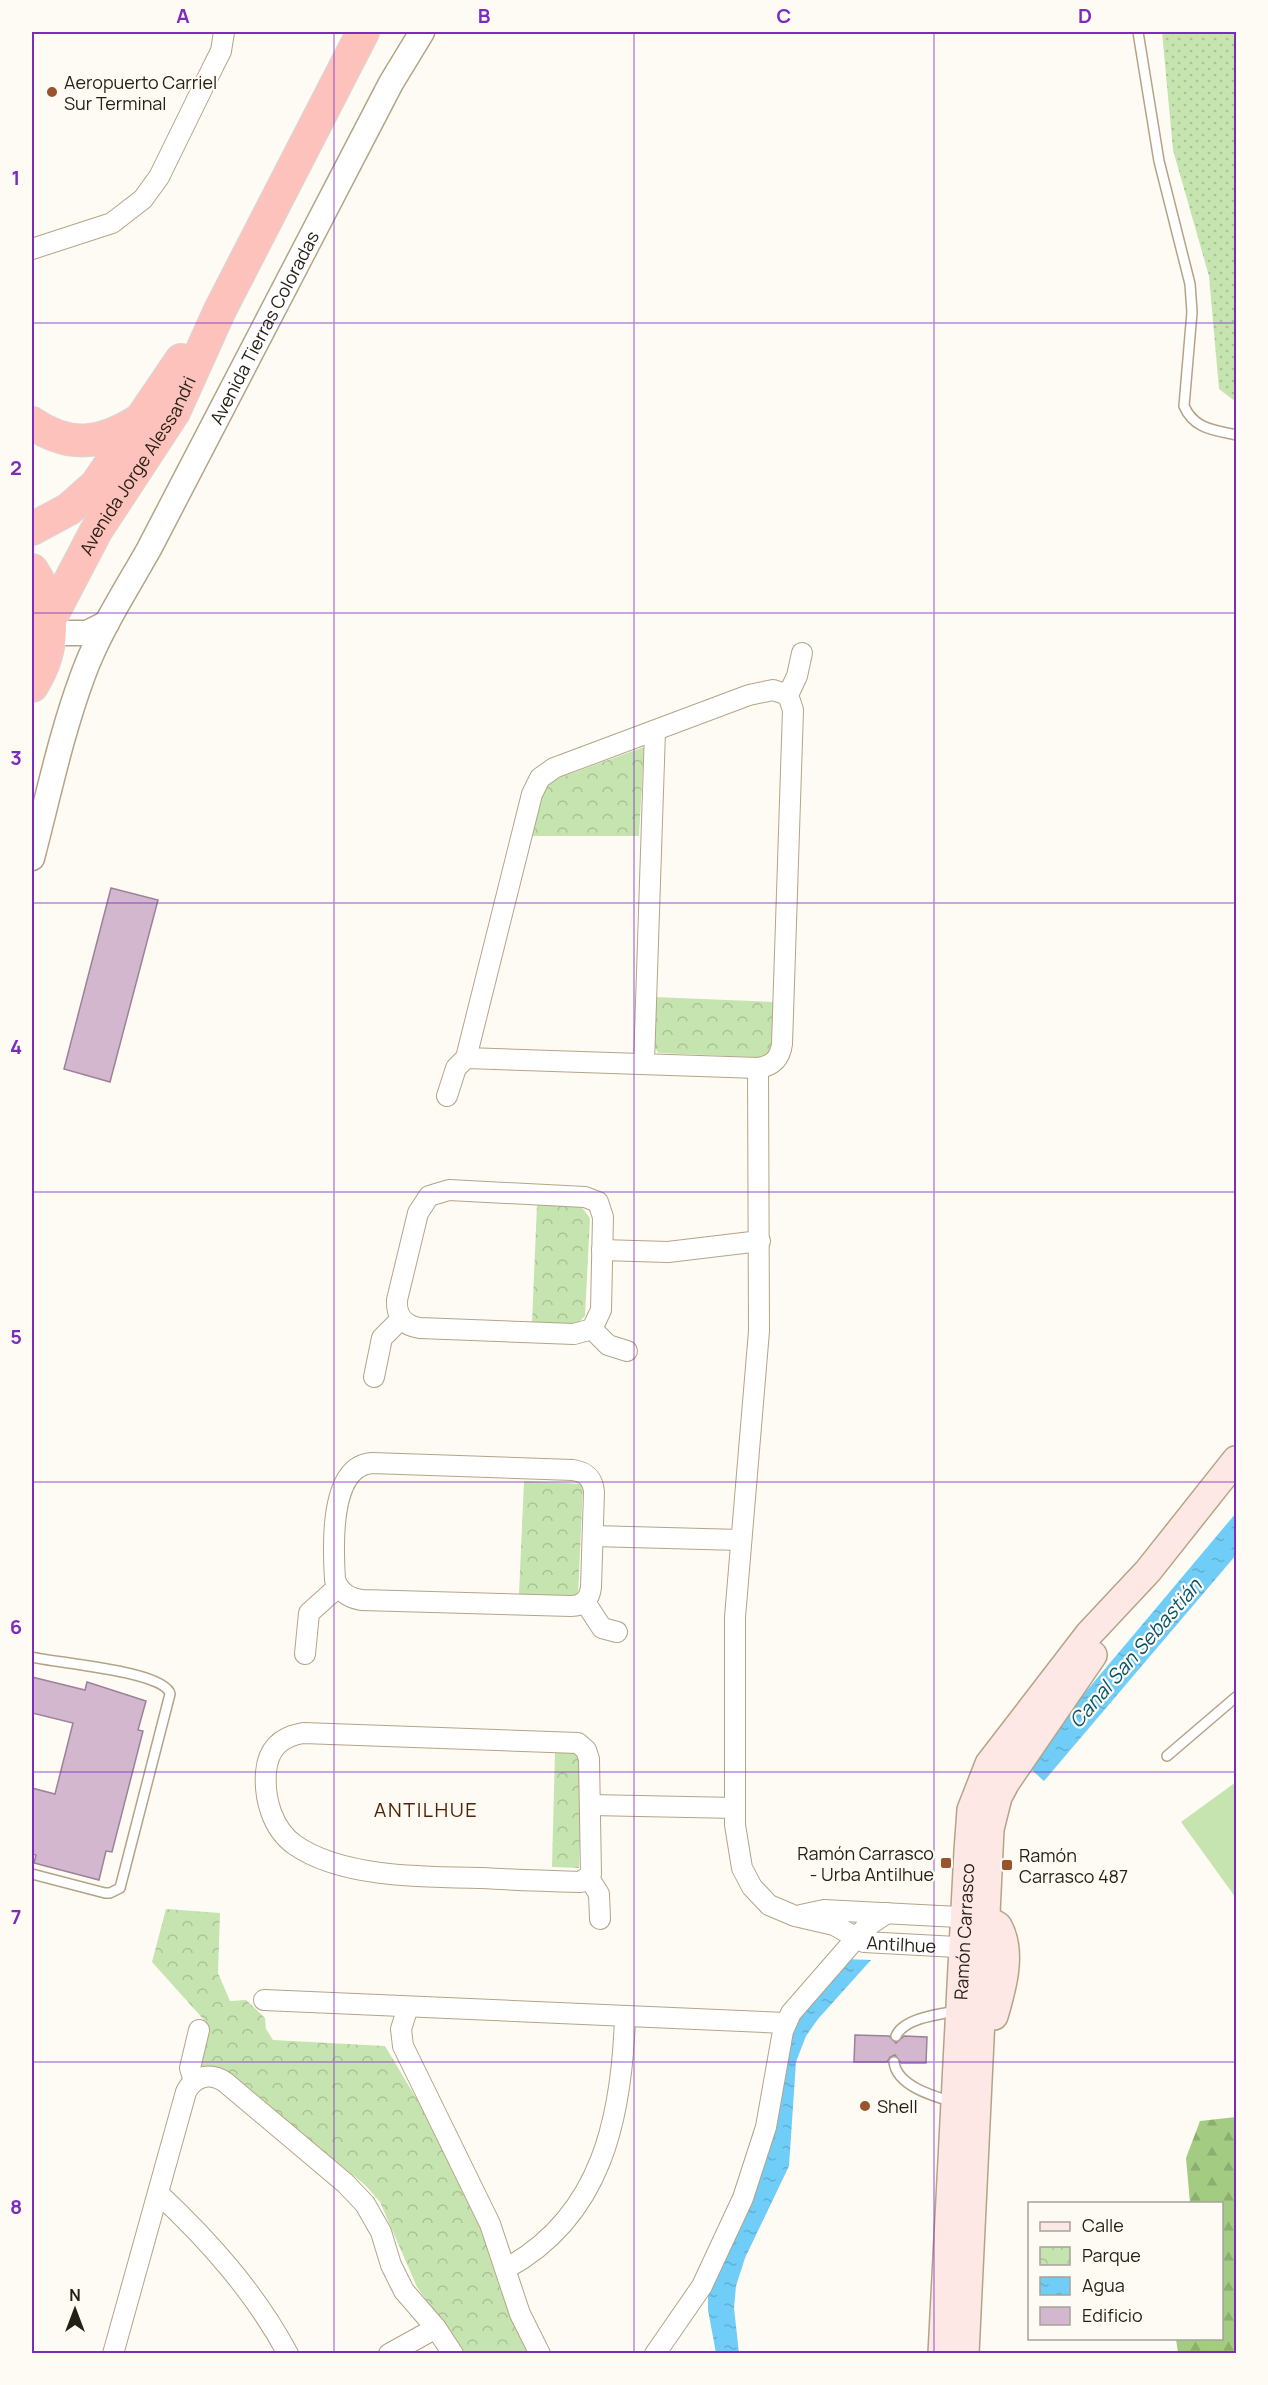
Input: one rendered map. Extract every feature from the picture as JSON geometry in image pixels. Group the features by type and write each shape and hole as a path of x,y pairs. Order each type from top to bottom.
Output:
{"highway":[{"name":"Avenida Jorge Alessandri","path":"51,626 96,531 174,411 220,310 363,32"},
{"name":"Avenida Jorge Alessandri","path":"32,529 81,501 101,479 186,352 220,310"},
{"path":"32,423 46,434 65,439 96,440 110,437 142,419"},
{"name":"Avenida Jorge Alessandri","path":"32,570 45,596 51,626 48,653 32,686"}],"main road":[{"name":"Ramón Carrasco","path":"965,2354 980,2056 974,1948 971,1810 982,1777 998,1752 1089,1634 1148,1571 1236,1460"},
{"path":"975,1918 993,1922 1002,1932 1005,1963 996,2010 980,2056"},
{"name":"Ramón Carrasco","path":"942,2354 960,2010 974,1948"}],"street":[{"path":"32,249 112,223 143,199 159,177 222,41 232,32"},
{"name":"Avenida Tierras Coloradas","path":"32,858 83,674 107,623 149,549 391,83 423,32"},
{"path":"51,626 87,633 107,623"},
{"path":"788,695 797,676 802,653"},
{"path":"447,1096 456,1068 466,1058 535,786 547,772 554,768 761,691 779,690 788,695 793,710 782,1044 774,1062 758,1068 466,1058"},
{"path":"644,1064 655,731"},
{"path":"758,1068 760,1241 757,1374 740,1540 735,1617 736,1841 746,1878 769,1905 795,1916 823,1917"},
{"path":"449,1191 591,1198 598,1202 603,1212 601,1310 592,1329 574,1334 420,1328 406,1324 401,1319 397,1300 418,1213 424,1201 435,1193 449,1191"},
{"path":"602,1250 668,1252 760,1241"},
{"path":"374,1377 382,1338 401,1319"},
{"path":"592,1329 608,1346 627,1351"},
{"path":"363,1464 579,1471 588,1476 594,1486 591,1587 585,1602 571,1606 348,1597 338,1587 335,1573 338,1508 346,1477 355,1467 363,1464"},
{"path":"593,1536 740,1540"},
{"path":"305,1654 309,1613 338,1587"},
{"path":"585,1602 602,1628 617,1632"},
{"path":"303,1733 572,1742 583,1746 589,1754 591,1805 593,1870 589,1878 578,1881 402,1876 325,1859 294,1845 278,1827 266,1795 266,1767 275,1746 283,1739 303,1733"},
{"path":"591,1805 735,1808"},
{"path":"589,1878 599,1894 600,1919"},
{"name":"Antilhue","path":"823,1917 857,1912 975,1918"},
{"name":"Antilhue","path":"856,1938 850,1923 857,1912"},
{"name":"Antilhue","path":"856,1938 865,1928 887,1913"},
{"name":"Antilhue","path":"823,1917 856,1938 876,1944 974,1948"},
{"path":"656,2354 702,2286 743,2198 766,2127 786,2023 798,2004 856,1938"},
{"path":"264,2000 786,2023"},
{"path":"408,2007 401,2029 404,2046 490,2224 507,2268 520,2314 540,2354"},
{"path":"507,2268 526,2257 557,2233 592,2179 617,2109 623,2066 625,2016"},
{"path":"194,2081 190,2068 199,2030"},
{"path":"113,2354 186,2092 194,2081 213,2076 225,2082 356,2193 377,2224 391,2265 404,2291 436,2328 453,2354"},
{"path":"158,2193 206,2241 237,2278 288,2354"},
{"path":"389,2354 436,2328"}],"lane":[{"path":"1138,32 1159,161 1190,284 1192,312 1184,406 1189,418 1204,428 1236,435"},
{"path":"32,1657 111,1670 163,1684 170,1694 120,1888 105,1893 32,1874"},
{"path":"1167,1756 1236,1696"},
{"path":"896,2036 898,2031 909,2025 960,2010"},
{"path":"894,2062 895,2071 904,2080 955,2103"}],"green space":[{"path":"1162,32 1236,32 1236,402 1219,389 1209,276 1173,150"},
{"path":"644,747 639,836 528,836 542,784"},
{"path":"654,997 775,1002 773,1058 658,1053 652,1042"},
{"path":"537,1204 580,1205 590,1218 585,1316 576,1325 532,1323"},
{"path":"524,1481 583,1484 578,1597 519,1594"},
{"path":"555,1751 583,1752 579,1868 552,1867"},
{"path":"1236,1782 1236,1898 1181,1822"},
{"path":"166,1909 220,1913 218,1973 230,2001 246,2000 265,2018 266,2029 273,2040 385,2046 432,2125 463,2186 512,2319 533,2353 464,2353 417,2287 380,2202 365,2185 229,2073 199,2065 205,2021 152,1962"},
{"path":"1236,2117 1236,2353 1178,2353 1176,2340 1223,2340 1223,2202 1190,2202 1186,2158 1200,2121"}],"water":[{"name":"Canal San Sebastián","path":"1236,1513 1236,1555 1044,1781 1025,1764"},
{"path":"846,1959 871,1960 818,2019 806,2036 796,2062 789,2166 745,2258 736,2286 734,2308 739,2353 716,2353 708,2310 708,2291 769,2153 783,2060 800,2012"}],"building":[{"path":"111,888 158,900 110,1082 64,1069"},
{"path":"32,1677 85,1690 87,1682 146,1701 138,1730 143,1731 112,1852 106,1851 99,1880 34,1863 36,1855 32,1854 32,1788 55,1794 73,1723 32,1713"},
{"path":"855,2035 889,2036 896,2043 904,2036 927,2037 926,2063 901,2063 895,2055 887,2062 854,2062"}],"place":[{"name":"Aeropuerto Carriel Sur Terminal","path":"52,92"},
{"name":"Ramón Carrasco - Urba Antilhue","path":"946,1863"},
{"name":"Ramón Carrasco 487","path":"1007,1865"},
{"name":"Shell","path":"865,2106"}],"district":[{"name":"ANTILHUE","path":"426,1809"}]}
